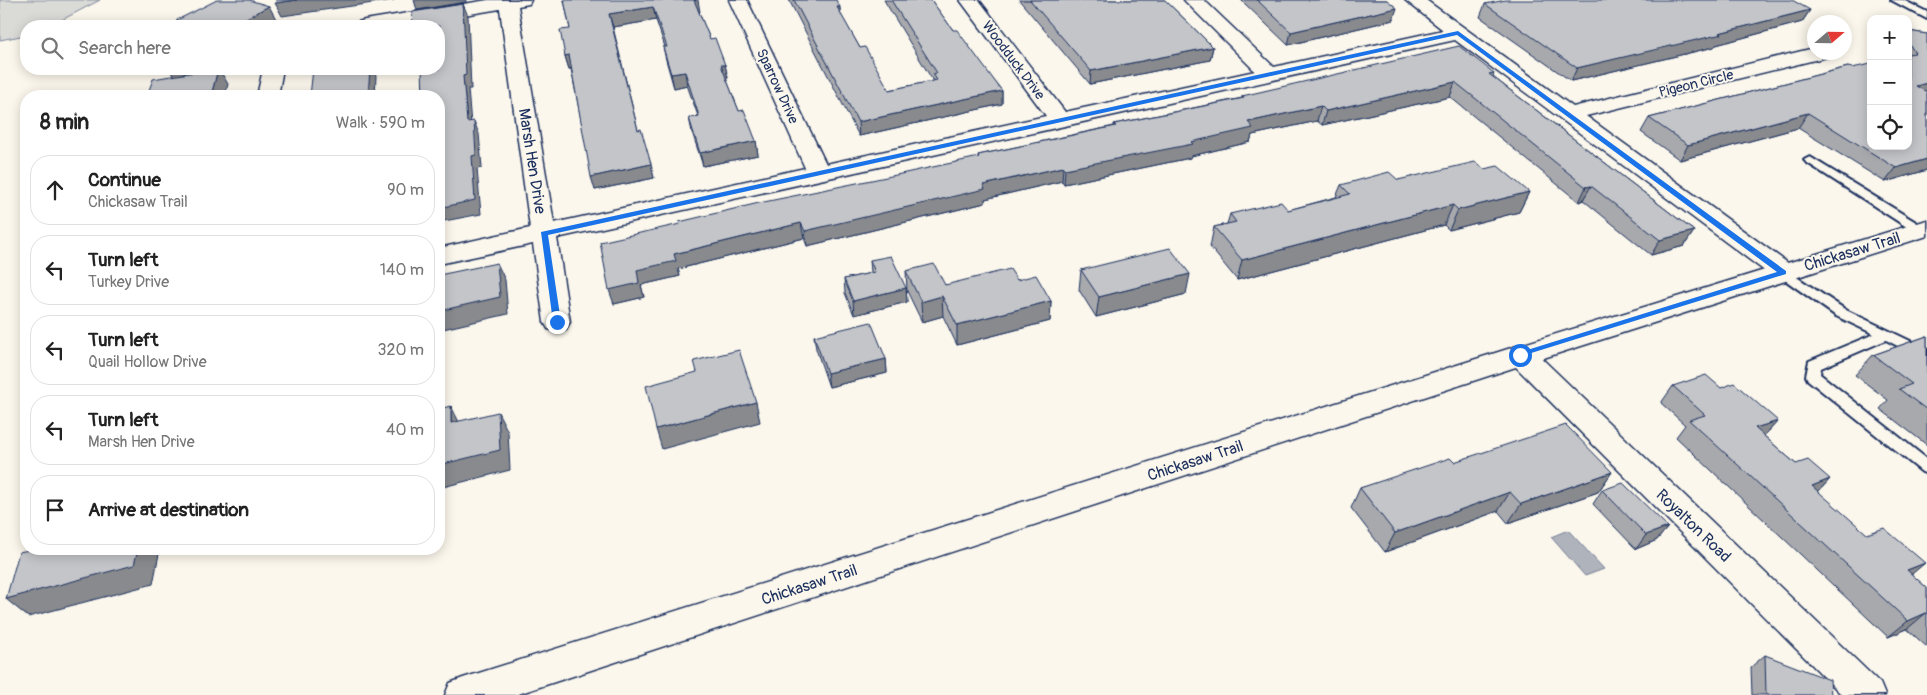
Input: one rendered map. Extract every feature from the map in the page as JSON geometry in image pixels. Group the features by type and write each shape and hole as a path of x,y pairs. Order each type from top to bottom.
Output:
{"street":[{"name":"Sparrow Drive","path":"738,0 819,173"},
{"name":"Woodduck Drive","path":"968,0 1060,120"},
{"path":"1193,0 1270,74"},
{"path":"401,20 513,1"},
{"name":"Marsh Hen Drive","path":"513,1 557,322"},
{"path":"1422,1 1458,33 1783,272"},
{"path":"445,255 1458,33"},
{"name":"Pigeon Circle","path":"1569,114 1807,56"},
{"path":"269,90 272,75"},
{"name":"Chickasaw Trail","path":"464,695 1520,355 1923,229"},
{"name":"Royalton Road","path":"1520,355 1867,695"}],"lane":[{"path":"1896,0 1927,16"},
{"path":"1810,160 1923,229"},
{"path":"1783,272 1841,313 1916,348 1927,356"},
{"path":"1886,334 1814,365 1813,376 1927,468"}],"shaded area":[{"path":"0,0 100,0 62,20 20,20 20,36 0,40"},
{"path":"1568,530 1604,569 1585,576 1551,537"}],"building":[{"path":"217,0 249,0 269,6 242,20 177,20"},
{"path":"276,0 297,0 275,3"},
{"path":"564,0 694,0 710,39 715,38 725,65 721,65 739,111 744,110 756,141 700,153 689,118 699,116 685,72 671,74 663,47 667,47 653,7 609,14 638,130 641,129 651,164 591,177 569,55 565,56 560,30 570,29"},
{"path":"794,0 836,0 840,7 837,7 860,48 865,47 889,90 937,80 933,74 937,73 891,0 931,0 953,30 957,30 1002,91 858,122"},
{"path":"1030,0 1165,0 1213,47 1091,71"},
{"path":"1257,0 1387,0 1397,8 1291,32"},
{"path":"1506,0 1792,0 1810,10 1719,33 1722,34 1577,68 1485,4"},
{"path":"463,4 466,75 463,76 467,122 474,121 476,155 472,156 475,200 445,207 445,90 423,90 422,75 445,75 445,20 413,20 412,12"},
{"path":"1912,32 1927,34 1927,83 1916,86 1927,92 1927,159 1896,168 1867,150 1912,150 1912,53 1915,53 1912,48"},
{"path":"1459,46 1494,73 1489,74 1694,231 1660,240 1591,186 1586,187 1455,82 1326,111 1321,106 1248,122 1253,128 1191,142 1193,144 1065,169 1063,167 983,185 985,189 805,231 801,223 674,254 676,261 637,270 639,283 609,290 600,242 680,224 679,222 759,203 979,157 978,155 1116,126 1114,124 1244,98 1242,96"},
{"path":"1867,65 1867,150 1808,113 1688,145 1649,118 1848,67"},
{"path":"177,75 216,75 213,90 149,90 153,79"},
{"path":"312,75 370,75 368,90 311,90"},
{"path":"1475,162 1484,169 1498,166 1529,192 1458,210 1453,205 1242,260 1214,227 1236,222 1230,214 1281,202 1288,210 1350,194 1341,185 1389,172 1398,180"},
{"path":"1170,248 1190,274 1099,297 1081,270"},
{"path":"891,256 906,288 853,301 844,279 875,272 870,260"},
{"path":"497,263 500,297 445,310 445,274"},
{"path":"934,264 945,285 1010,269 1017,280 1036,275 1051,301 957,325 942,296 921,302 906,271"},
{"path":"871,322 886,359 827,373 814,336"},
{"path":"1927,336 1927,410 1899,389 1912,384 1873,355"},
{"path":"739,350 756,402 656,429 646,386 697,372 694,361"},
{"path":"1706,375 1721,388 1734,383 1778,421 1755,428 1796,464 1808,460 1830,479 1812,486 1867,534 1884,528 1925,563 1907,570 1927,588 1927,614 1908,621 1689,420 1705,415 1673,386"},
{"path":"451,406 451,423 498,412 500,450 445,464 445,408"},
{"path":"1566,425 1612,472 1521,504 1510,492 1395,533 1360,488 1450,458 1454,462"},
{"path":"1623,483 1668,527 1646,535 1602,490"},
{"path":"19,552 20,555 136,555 134,565 6,599"},
{"path":"1765,655 1830,680 1831,695 1766,695"}],"route":[{"path":"557,322 544,233 1458,33 1783,272 1520,355"}]}
